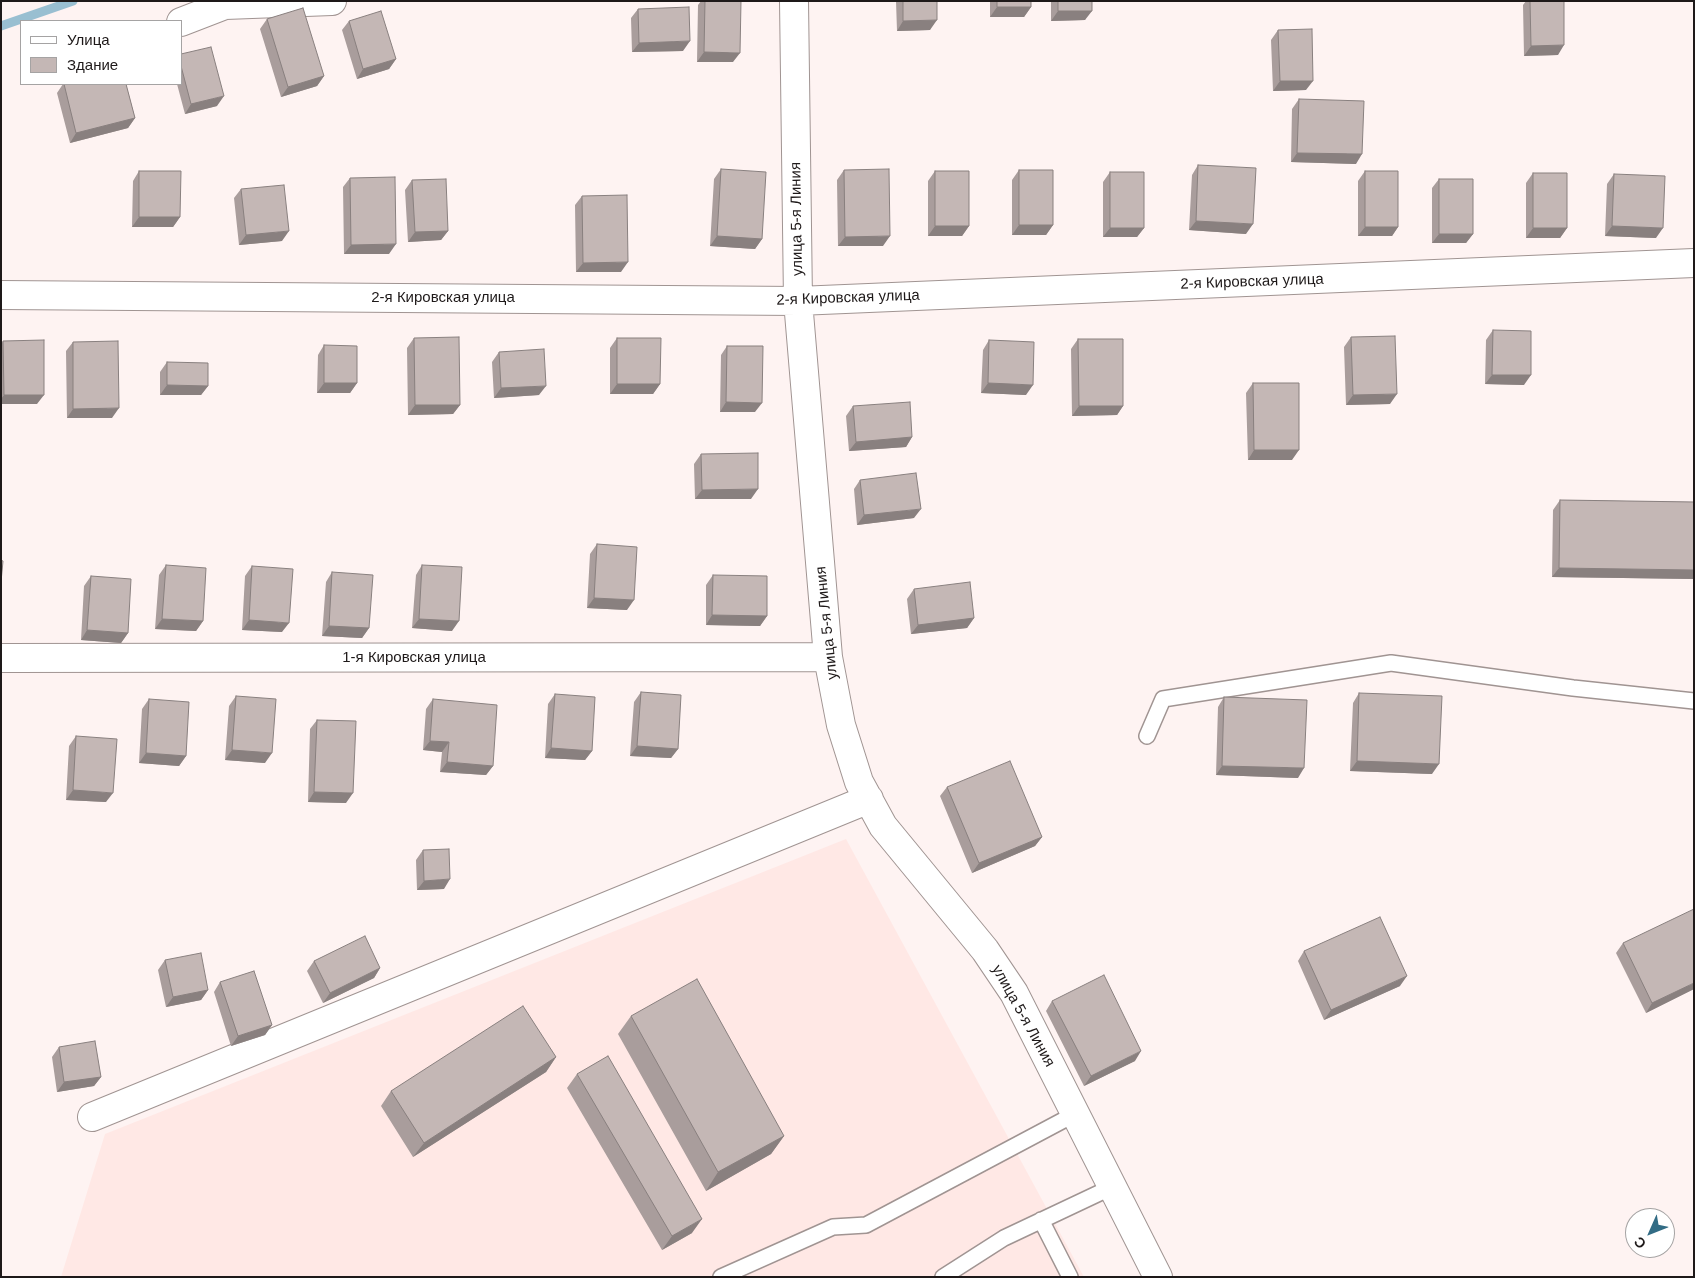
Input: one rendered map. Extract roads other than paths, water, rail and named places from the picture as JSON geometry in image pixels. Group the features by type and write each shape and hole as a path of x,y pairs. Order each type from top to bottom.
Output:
{"street":[{"path":"182,22 226,5 332,1"},
{"name":"улица 5-я Линия","path":"794,1 798,301 828,657 841,725 860,782 883,826 985,950 1014,994 1158,1277"},
{"name":"2-я Кировская улица","path":"1,295 798,301 1694,263"},
{"name":"1-я Кировская улица","path":"1,658 828,657"},
{"path":"92,1117 869,799"}],"lane":[{"path":"1147,736 1163,699 1391,663 1573,688 1694,701"},
{"path":"721,1277 833,1227 866,1226 1075,1114"},
{"path":"943,1277 1004,1238 1112,1187"},
{"path":"1041,1220 1070,1277"}],"waterway":[{"path":"1,26 73,1"}]}
